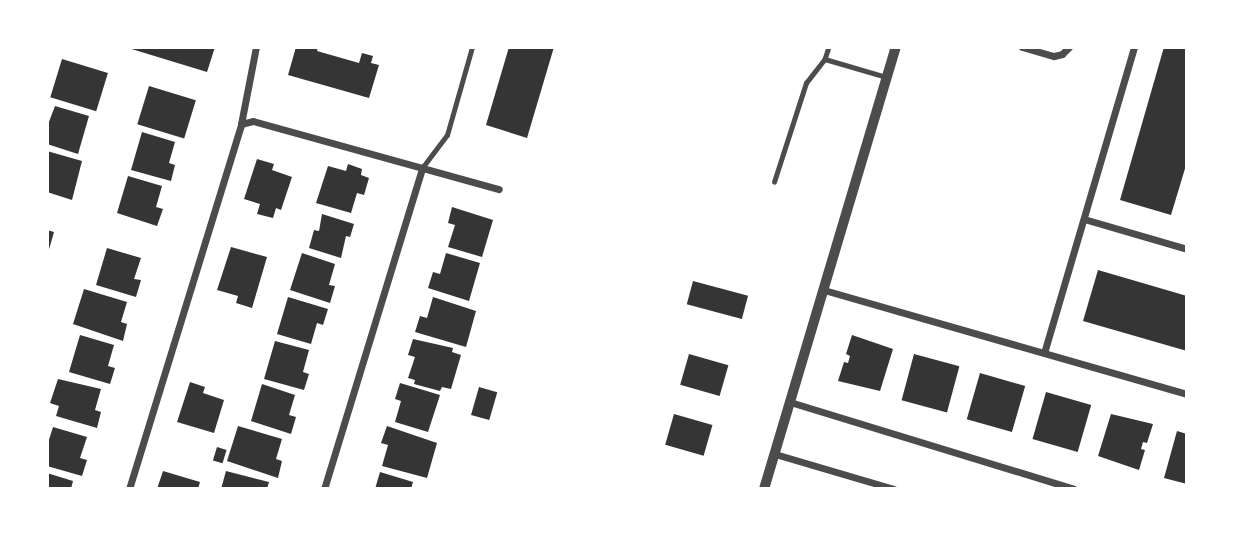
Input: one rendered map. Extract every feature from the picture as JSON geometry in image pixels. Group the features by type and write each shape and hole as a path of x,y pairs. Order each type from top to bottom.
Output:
{"street":[{"path":"129,489 241,124 256,47"},
{"path":"764,489 896,47"},
{"path":"1022,47 1054,56 1062,54 1069,47"},
{"path":"1044,353 1134,47"},
{"path":"241,124 253,121 499,189"},
{"path":"324,489 422,168"},
{"path":"1084,219 1187,249"},
{"path":"824,290 1187,394"},
{"path":"790,402 1074,489"},
{"path":"775,454 894,489"}],"lane":[{"path":"422,168 447,135 472,47"},
{"path":"775,182 806,83 825,60 829,47"},
{"path":"825,60 887,77"}],"building":[{"path":"125,47 215,47 207,72"},
{"path":"296,47 318,47 317,51 359,63 362,53 373,56 371,63 379,65 369,98 288,75"},
{"path":"509,47 554,47 527,138 486,125"},
{"path":"1164,47 1187,47 1187,162 1171,215 1120,200"},
{"path":"62,59 108,73 96,111 50,97"},
{"path":"149,86 196,100 184,139 137,124"},
{"path":"55,106 89,116 78,154 47,144 47,127"},
{"path":"142,132 175,142 169,163 175,165 171,181 131,170"},
{"path":"47,151 82,161 72,200 47,192"},
{"path":"257,159 274,164 272,170 292,177 281,210 276,208 273,218 257,214 260,204 244,199"},
{"path":"348,164 362,169 361,175 369,178 364,195 357,193 351,213 316,203 328,166 346,171"},
{"path":"128,176 162,186 156,207 163,209 157,226 117,213"},
{"path":"452,207 493,220 482,257 448,247 455,225 448,223"},
{"path":"322,214 354,224 350,237 346,236 341,258 309,248 314,230 319,231"},
{"path":"47,230 54,232 48,253 47,253"},
{"path":"231,247 267,257 252,308 236,303 238,296 217,290"},
{"path":"107,248 141,258 134,279 141,280 136,297 96,285"},
{"path":"302,253 335,264 329,285 335,286 330,303 290,290"},
{"path":"446,253 480,263 469,301 428,288 433,272 440,274"},
{"path":"1098,270 1187,296 1187,351 1083,321"},
{"path":"693,281 748,296 742,319 687,304"},
{"path":"84,289 127,302 121,322 127,324 123,341 73,324"},
{"path":"288,297 328,309 323,325 317,323 311,344 277,334"},
{"path":"433,297 476,311 466,347 415,332 420,316 427,318"},
{"path":"80,335 114,345 108,366 115,368 110,384 69,372"},
{"path":"852,335 893,349 880,391 838,381 844,362 848,363 850,356 846,354"},
{"path":"413,339 453,348 452,352 461,355 451,389 442,387 440,391 414,384 415,380 408,378 415,357 408,355"},
{"path":"275,341 309,350 303,372 309,374 304,390 264,379"},
{"path":"689,354 728,365 720,396 680,385"},
{"path":"914,354 959,366 947,413 902,400"},
{"path":"980,373 1025,386 1012,432 967,419"},
{"path":"58,379 101,389 95,410 101,412 97,428 56,416 59,406 50,403"},
{"path":"190,382 205,387 203,393 224,400 214,433 177,422"},
{"path":"400,383 440,395 428,432 395,422 401,401 395,399"},
{"path":"262,384 295,395 289,415 296,417 291,434 251,421"},
{"path":"479,387 497,392 489,420 471,415"},
{"path":"1046,392 1091,405 1078,452 1032,439"},
{"path":"674,414 712,425 704,456 665,445"},
{"path":"1111,414 1153,424 1147,443 1143,442 1141,449 1145,450 1139,470 1098,456"},
{"path":"238,426 282,439 276,459 282,461 278,478 227,461"},
{"path":"387,426 437,443 427,478 382,466 388,445 381,443"},
{"path":"53,427 87,437 80,458 87,460 82,476 47,466 47,446"},
{"path":"1177,431 1187,434 1187,484 1164,478"},
{"path":"217,447 227,450 222,463 213,460"},
{"path":"163,471 200,482 198,489 157,489"},
{"path":"226,471 269,482 267,489 221,489"},
{"path":"380,472 413,482 411,489 375,489"},
{"path":"47,473 73,481 71,489 47,489"}]}
